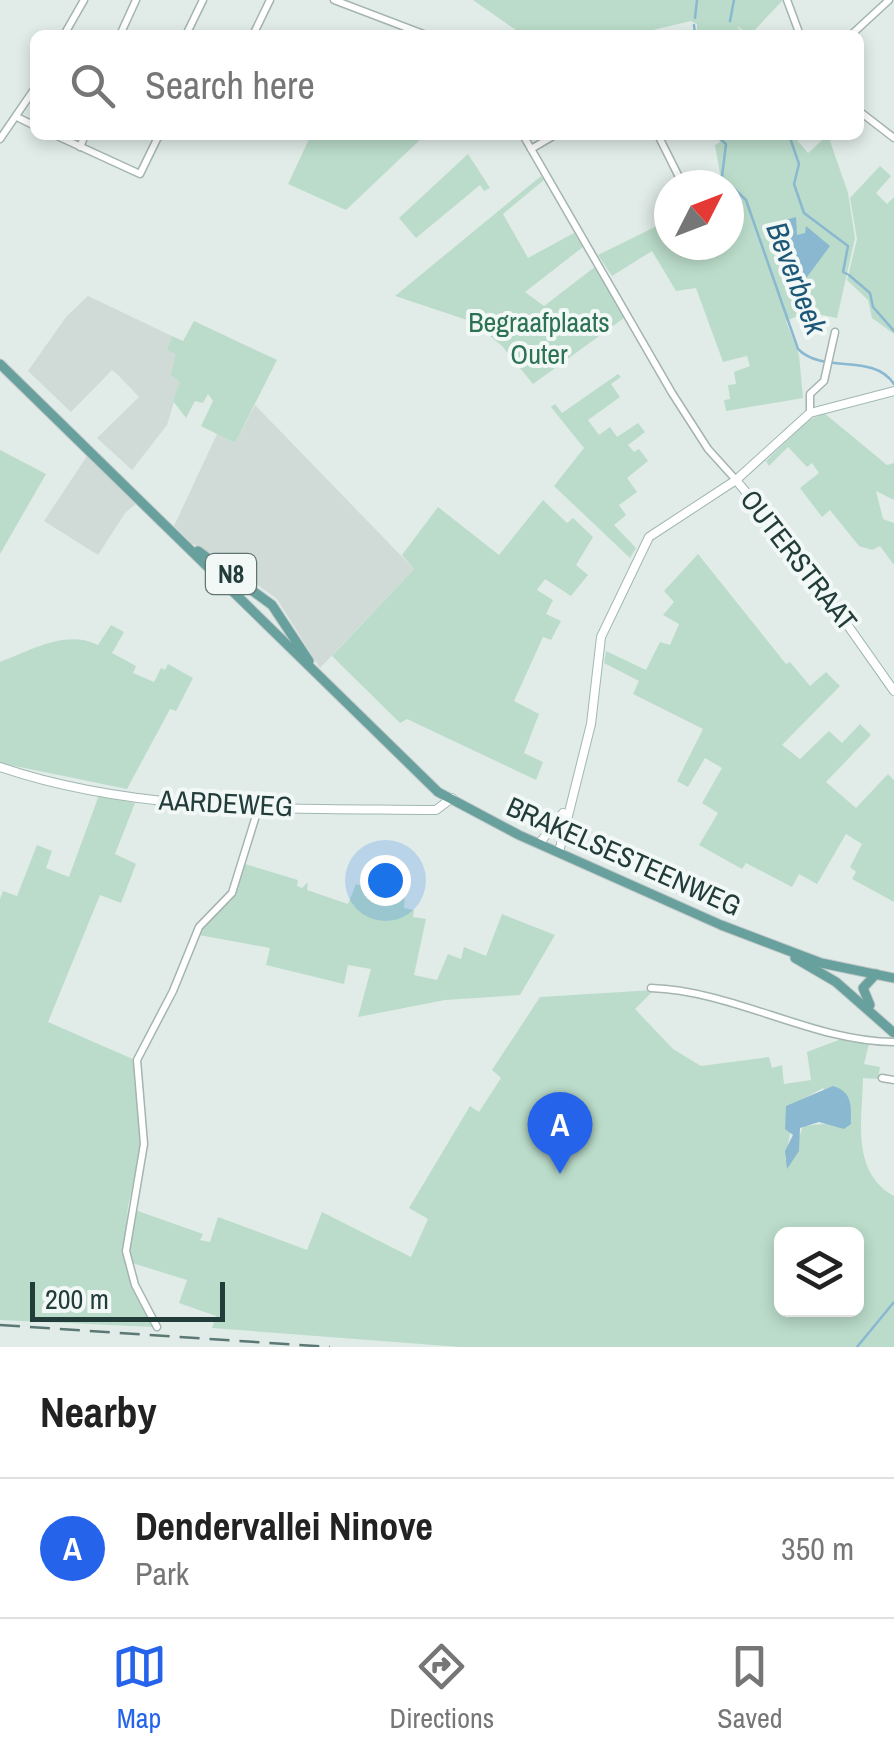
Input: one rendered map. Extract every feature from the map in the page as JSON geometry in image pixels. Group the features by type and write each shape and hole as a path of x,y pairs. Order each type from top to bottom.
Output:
{"main road":[{"name":"BRAKELSESTEENWEG","path":"0,362 189,544 262,597 322,676 452,798"},
{"name":"BRAKELSESTEENWEG","path":"0,362 403,761 452,798 539,844 780,949 836,982 876,1014"},
{"path":"248,609 260,607 262,597"},
{"path":"268,630 269,618 280,617"},
{"name":"BRAKELSESTEENWEG","path":"780,949 894,978"},
{"path":"876,1014 863,988 866,979 878,974"},
{"name":"N8","path":"876,1014 894,1033"}],"street":[{"path":"67,30 84,0"},
{"path":"122,30 136,0"},
{"path":"188,30 203,0"},
{"path":"255,30 270,0"},
{"path":"334,0 413,30"},
{"path":"787,0 798,30"},
{"path":"856,30 889,0"},
{"path":"0,139 30,97"},
{"path":"864,115 894,138"},
{"path":"18,118 30,124"},
{"path":"66,140 140,174 157,140"},
{"path":"80,146 83,140"},
{"path":"526,140 672,393 708,448 736,480"},
{"path":"531,149 546,140"},
{"path":"660,140 676,170"},
{"path":"810,413 810,394 824,381 835,332"},
{"path":"558,852 591,724 601,637 630,570 656,530 736,480 810,413 893,391"},
{"name":"OUTERSTRAAT","path":"736,480 801,558 894,691"},
{"name":"AARDEWEG","path":"0,767 142,798 258,806 436,810 452,798"},
{"path":"156,1328 134,1285 126,1252 144,1144 137,1060 173,991 199,927 232,894 258,806"},
{"path":"539,844 566,809"},
{"path":"652,988 721,997 822,1028 894,1042"},
{"path":"882,1078 894,1080"}],"shaded area":[{"path":"88,296 172,336 168,350 177,354 180,382 167,425 132,470 97,438 139,397 119,376 112,370 71,412 28,371 66,317"},
{"path":"255,405 414,569 320,668 277,599 219,557 191,543 174,526 217,434 235,443"},
{"path":"89,453 138,502 125,513 98,555 44,521"}],"green space":[{"path":"473,0 782,0 755,30 737,26 740,30 697,30 697,24 691,21 653,30 516,30"},
{"path":"309,140 420,140 346,210 288,184"},
{"path":"724,140 797,140 808,153 822,140 830,140 848,193 855,238 837,318 807,312 786,321 799,355 803,398 726,411 724,400 730,399 728,385 736,384 734,372 750,366 747,356 723,362 696,288 676,291 657,260 744,260 744,170 719,170 715,145"},
{"path":"468,154 490,188 484,191 480,185 416,238 399,218"},
{"path":"880,166 891,176 876,193 887,204 894,197 894,334 872,318 868,300 847,280 857,239 850,198"},
{"name":"Begraafplaats Outer","path":"541,176 544,180 503,214 528,258 574,233 583,247 525,292 544,306 596,266 624,318 533,384 502,346 473,322 395,296"},
{"path":"654,227 654,254 652,251 612,276 598,255"},
{"path":"194,321 277,360 235,443 201,426 213,401 208,394 203,403 195,401 186,418 173,401 180,382 171,375 176,354 167,350 172,336 183,341"},
{"path":"618,374 621,377 611,384 620,397 588,420 599,435 610,427 617,437 638,423 645,432 628,445 634,452 639,449 648,461 627,478 637,492 619,505 626,515 614,525 636,548 630,558 554,486 584,448 551,407 555,404 562,413"},
{"path":"824,413 887,465 894,463 894,500 876,491 883,519 894,523 894,565 880,546 872,550 859,546 830,510 822,517 800,488 819,473 812,463 807,467 788,447 769,466 766,461 809,420"},
{"path":"0,450 46,474 0,554"},
{"path":"543,500 567,523 573,518 593,537 576,565 588,575 571,596 545,579 537,590 553,600 546,614 561,621 551,640 543,637 514,701 539,714 524,753 543,762 536,780 407,719 400,723 332,656 414,569 402,555 438,507 499,555"},
{"path":"698,554 786,664 790,662 810,686 826,672 840,686 782,745 800,759 829,731 842,743 860,724 871,735 826,782 856,808 888,774 894,780 894,902 852,879 856,872 850,867 862,844 846,834 817,884 799,874 792,887 746,863 742,869 699,845 718,813 702,803 722,768 705,758 688,787 677,781 703,729 633,694 639,681 604,663 606,651 646,670 660,642 670,645 679,624 663,615 674,602 664,591"},
{"path":"111,625 124,632 112,653 136,666 133,673 154,682 161,668 165,670 168,664 193,678 176,711 170,709 127,789 0,763 0,662 62,640 98,645"},
{"path":"99,795 135,803 115,854 136,864 121,903 100,895 48,1022 135,1060 142,1144 128,1206 123,1258 154,1327 0,1320 0,899 3,891 17,896 37,845 52,851 46,868 69,877"},
{"path":"245,864 298,880 297,886 302,888 308,882 307,890 348,904 356,884 366,887 368,882 373,883 372,889 405,896 404,908 414,910 413,917 426,919 414,975 437,980 448,954 461,959 464,947 486,956 502,914 555,935 520,995 445,1000 358,1017 371,969 348,965 344,984 266,965 270,948 199,935 208,919 231,901"},
{"path":"654,990 635,1009 673,1049 701,1066 769,1057 772,1068 782,1065 784,1084 811,1080 807,1052 844,1038 869,1044 864,1064 880,1067 878,1079 863,1078 862,1144 871,1173 894,1196 894,1347 460,1347 212,1328 216,1316 179,1303 187,1280 129,1262 135,1210 203,1234 200,1240 210,1242 218,1217 307,1250 322,1212 411,1257 428,1219 409,1208 470,1106 479,1112 501,1078 492,1070 540,997","holes":["823,1088 844,1129 832,1123 803,1126 792,1157 785,1160 796,1103"]}],"water":[{"path":"796,217 797,235 805,233 806,226 830,246 804,281 798,296 785,275 784,253 770,238 778,222"},
{"path":"833,1086 847,1096 851,1124 844,1129 819,1122 800,1128 799,1151 787,1169 785,1151 793,1135 785,1129 786,1106"}],"waterway":[{"name":"Beverbeek","path":"695,18 697,0"},
{"path":"730,21 734,0"},
{"name":"Beverbeek","path":"694,25 694,30"},
{"name":"Beverbeek","path":"721,140 726,144 722,177 746,200 798,349 821,361 874,369 894,384"},
{"path":"791,140 799,164 794,184 804,213 848,246 843,272 847,274"},
{"path":"849,275 870,293 873,307 894,331"},
{"name":"Beverbeek","path":"857,1347 894,1302"}],"railway":[{"path":"0,1325 330,1347"}],"place":[{"name":"Dendervallei Ninove","path":"560,1174"}]}
